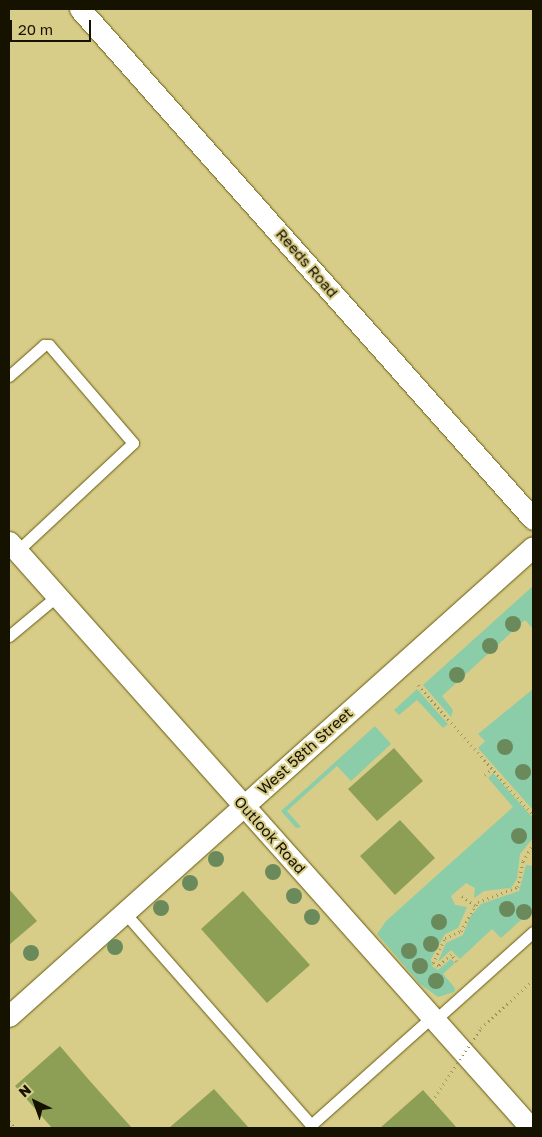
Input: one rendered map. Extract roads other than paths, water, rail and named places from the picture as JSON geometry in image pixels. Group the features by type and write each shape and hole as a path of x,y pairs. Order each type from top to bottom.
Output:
{"street":[{"name":"Reeds Road","path":"80,9 533,519"},
{"name":"Outlook Road","path":"13,546 531,1128"},
{"name":"West 58th Street","path":"9,1016 533,547"}],"lane":[{"path":"9,376 44,345 49,345 134,443 13,546"},
{"path":"9,636 57,596"},
{"path":"124,912 311,1126 533,932"}]}
